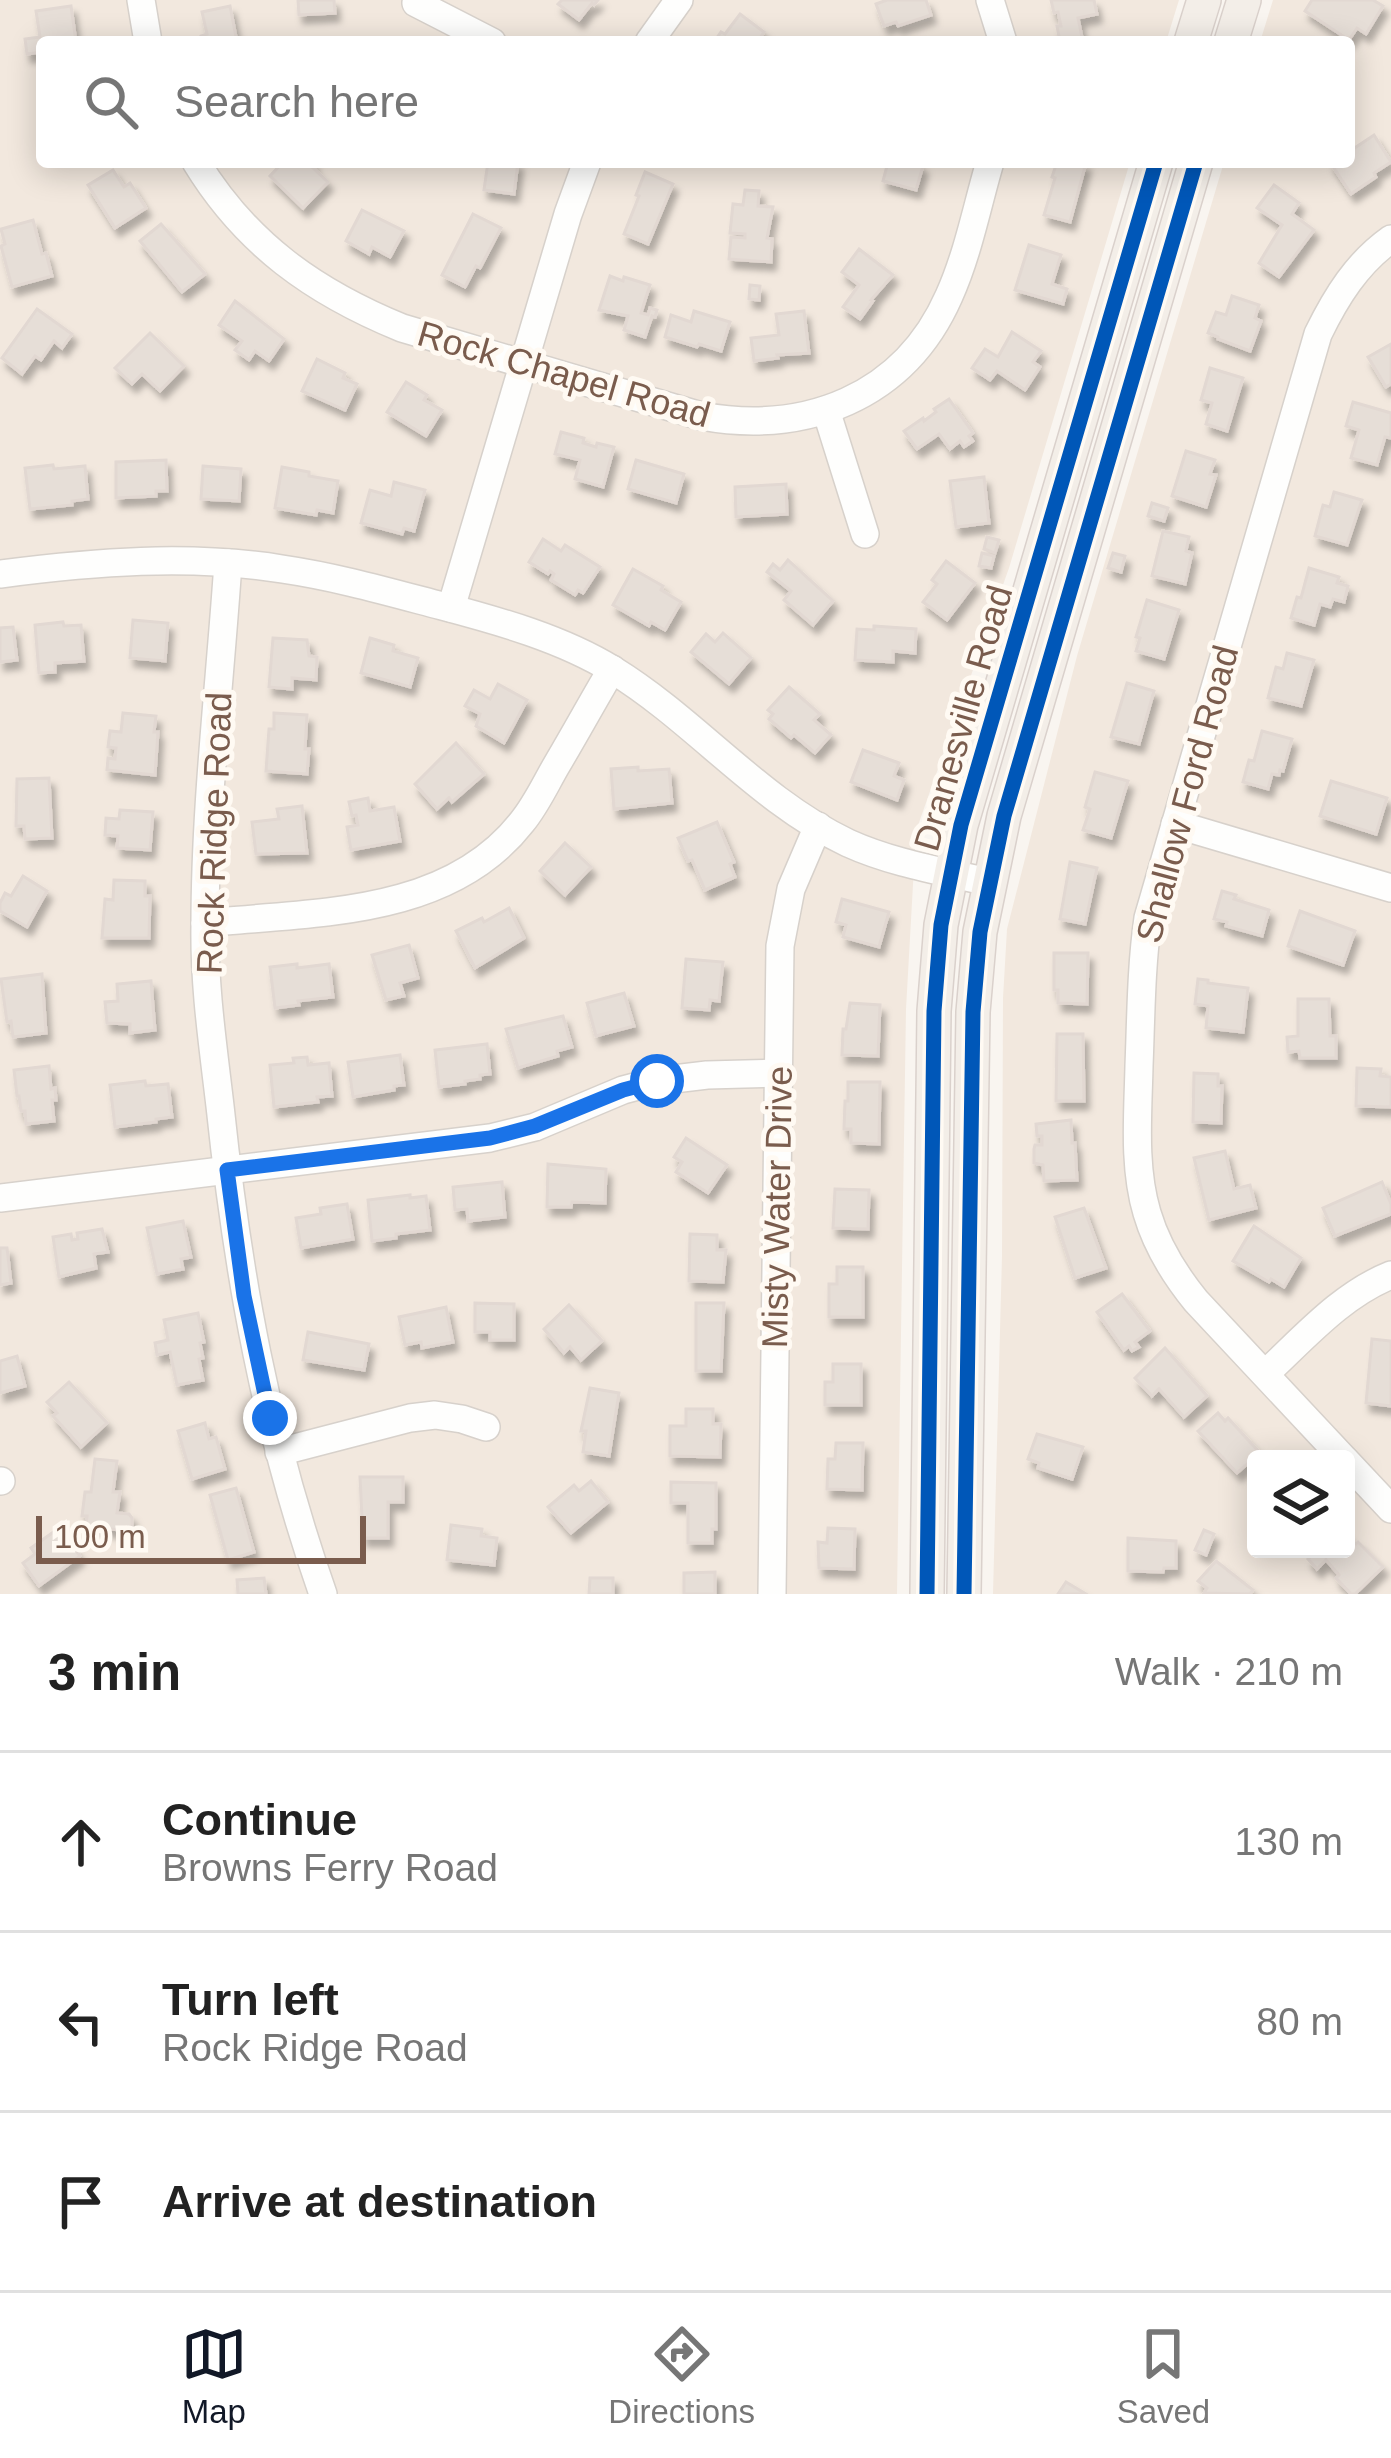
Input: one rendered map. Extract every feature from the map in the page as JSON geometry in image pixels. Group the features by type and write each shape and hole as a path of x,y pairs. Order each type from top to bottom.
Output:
{"main road":[{"path":"1193,36 1204,0"},
{"path":"1233,36 1244,0"},
{"name":"Dranesville Road","path":"928,1594 934,1011 950,873 1154,168"},
{"name":"Dranesville Road","path":"964,1594 973,1012 988,882 1194,168"}],"street":[{"path":"141,0 147,36"},
{"path":"653,36 679,0"},
{"path":"990,0 1001,36"},
{"path":"416,3 480,36"},
{"name":"Rock Chapel Road","path":"200,168 252,235 320,289 360,311 402,328 735,422 796,419 826,410 857,397 911,355 934,325 956,278 988,168"},
{"path":"452,608 585,168"},
{"name":"Shallow Ford Road","path":"1336,1450 1196,1301 1174,1274 1152,1228 1140,1179 1142,958 1174,824 1318,334 1356,272 1391,239"},
{"path":"826,410 866,534"},
{"path":"0,574 108,562 228,563 344,580 452,608 562,646 612,669 667,707 760,786 850,843 902,862 988,882"},
{"name":"Rock Ridge Road","path":"228,563 206,846 210,1020 244,1296 279,1452 323,1594"},
{"path":"205,923 392,902 453,878 485,858 522,822 612,669"},
{"path":"1174,824 1391,888"},
{"name":"Misty Water Drive","path":"772,1594 783,923 791,889 818,826"},
{"path":"0,1198 490,1138 657,1081 780,1073"},
{"path":"1265,1374 1345,1300 1391,1275"},
{"path":"279,1452 410,1418 448,1417 486,1427"},
{"name":"Shallow Ford Road","path":"1355,1471 1391,1509"}],"shaded area":[{"path":"0,0 1179,0 1168,36 36,36 36,168 1128,168 1009,568 916,831 906,1009 897,1594 0,1594"},
{"path":"1273,0 1391,0 1391,1594 993,1594 1007,929 1077,656 1222,168 1355,168 1355,36 1262,36"}],"building":[{"path":"298,0 334,0 335,13 299,15"},
{"path":"598,0 579,20 558,4"},
{"path":"926,0 931,15 884,26 876,4"},
{"path":"1051,0 1094,0 1097,14 1078,18 1082,36 1059,36 1057,26 1061,26 1058,12 1054,13"},
{"path":"1312,0 1373,0 1383,6 1366,34 1357,28 1352,36 1343,36 1305,11"},
{"path":"71,6 75,36 40,36 36,11"},
{"path":"230,6 236,36 201,36 207,34 202,12"},
{"path":"740,14 764,32 761,36 718,36"},
{"path":"36,38 36,53 27,54 25,39"},
{"path":"1374,135 1391,162 1351,194 1334,168 1355,168 1355,148"},
{"path":"277,168 313,168 328,182 303,208 270,176"},
{"path":"487,168 517,168 514,194 484,190"},
{"path":"886,168 922,168 916,190 883,181"},
{"path":"1055,168 1085,168 1070,222 1044,215"},
{"path":"113,170 124,187 130,183 146,208 115,228 88,185"},
{"path":"645,172 673,184 648,244 624,234"},
{"path":"1274,185 1299,203 1292,214 1314,230 1279,277 1259,263 1282,225 1257,208"},
{"path":"745,190 759,191 758,206 773,207 767,238 772,239 771,262 729,259 731,237 745,238 745,234 730,233 733,204 743,205"},
{"path":"362,210 404,231 390,257 372,247 369,254 346,241"},
{"path":"473,214 501,228 465,287 442,275"},
{"path":"33,220 52,276 12,287 1,229"},
{"path":"161,224 205,274 182,292 140,241"},
{"path":"1029,245 1061,255 1052,284 1067,289 1063,304 1015,290"},
{"path":"859,249 893,275 860,319 843,307 859,285 842,272"},
{"path":"610,276 650,285 641,313 657,310 645,337 624,330 628,316 599,310"},
{"path":"750,285 760,286 759,300 749,299"},
{"path":"1232,296 1259,305 1255,318 1261,321 1250,351 1208,333 1216,312 1226,315"},
{"path":"235,301 284,339 269,361 255,351 249,360 235,350 242,341 219,325"},
{"path":"37,309 72,334 62,348 54,341 41,360 35,356 22,374 2,358"},
{"path":"694,311 730,322 721,351 665,337 671,315 691,322"},
{"path":"804,311 809,353 754,361 751,338 779,335 776,314"},
{"path":"1012,332 1041,351 1033,362 1040,367 1025,390 997,371 990,380 972,368 985,349 998,357"},
{"path":"150,333 184,366 160,391 142,374 132,384 115,368"},
{"path":"1391,344 1391,384 1386,387 1368,357"},
{"path":"317,359 357,384 345,410 302,391"},
{"path":"1210,368 1243,378 1227,431 1206,424 1212,403 1201,400"},
{"path":"406,382 442,410 426,436 387,412"},
{"path":"949,399 973,433 969,436 973,441 964,447 960,441 950,449 939,434 917,449 904,431"},
{"path":"1353,402 1391,413 1391,438 1385,437 1377,465 1351,458 1359,430 1346,426"},
{"path":"561,432 596,447 597,443 614,447 603,487 575,479 580,460 555,454"},
{"path":"1186,451 1215,460 1210,474 1216,475 1206,507 1172,496"},
{"path":"166,460 167,491 116,498 116,462"},
{"path":"636,460 684,474 676,503 628,489"},
{"path":"53,465 54,469 85,466 88,499 30,509 25,468"},
{"path":"203,466 241,469 239,501 201,499"},
{"path":"282,467 338,481 333,513 275,508"},
{"path":"984,477 989,523 956,527 950,481"},
{"path":"394,482 425,490 414,531 404,528 402,534 361,523 370,490 391,496"},
{"path":"786,484 787,514 736,517 735,487"},
{"path":"1334,492 1362,500 1347,545 1315,536 1323,505 1330,507"},
{"path":"1152,503 1168,508 1164,521 1148,516"},
{"path":"1163,531 1189,537 1186,551 1192,553 1185,584 1152,576"},
{"path":"987,537 999,540 995,553 984,549"},
{"path":"543,539 561,551 565,545 600,567 583,593 578,590 575,595 551,580 554,574 550,571 529,562"},
{"path":"982,553 994,556 991,568 979,566"},
{"path":"1113,553 1125,556 1121,572 1108,568"},
{"path":"788,560 833,601 813,625 784,600 791,591 767,572 773,564 780,570"},
{"path":"946,561 975,583 947,620 923,602"},
{"path":"1309,568 1339,577 1337,583 1348,586 1344,602 1333,599 1330,607 1320,604 1314,625 1291,618"},
{"path":"633,569 681,602 665,630 613,605"},
{"path":"1147,600 1179,610 1164,659 1136,651"},
{"path":"133,620 168,623 165,661 130,658"},
{"path":"63,622 64,626 81,625 84,661 55,663 55,672 39,673 35,625"},
{"path":"874,626 916,629 915,653 893,651 893,662 855,660 857,629 874,630"},
{"path":"13,627 17,660 0,662 0,628"},
{"path":"723,633 751,658 729,684 691,652 706,634 715,642"},
{"path":"273,638 307,640 309,656 317,657 316,680 292,678 292,689 269,687"},
{"path":"370,638 418,658 410,687 361,673"},
{"path":"1287,653 1314,660 1301,706 1268,698 1276,667 1283,669"},
{"path":"1127,683 1154,691 1139,744 1111,737"},
{"path":"498,684 527,700 504,743 476,726 480,714 465,706 474,690 490,699"},
{"path":"789,687 820,714 814,720 831,735 815,753 769,719 773,714 768,710"},
{"path":"123,713 156,716 155,775 107,770 108,758 115,759 116,748 108,747 110,731 121,732"},
{"path":"274,713 307,715 307,774 266,771"},
{"path":"1262,731 1292,739 1283,771 1272,774 1268,789 1243,782"},
{"path":"456,743 484,774 437,809 415,784"},
{"path":"863,750 899,763 894,776 904,780 897,800 851,782"},
{"path":"638,767 638,771 669,769 672,803 614,809 611,769"},
{"path":"1095,772 1128,781 1111,838 1083,830"},
{"path":"49,778 52,838 25,839 24,826 16,826 17,779"},
{"path":"1331,781 1387,798 1376,834 1320,816"},
{"path":"368,798 370,811 394,807 400,841 351,850 347,827 358,825 349,802"},
{"path":"302,806 307,853 256,854 252,822 279,819 277,809"},
{"path":"120,810 153,812 150,850 117,848 118,836 105,835 106,818 119,819"},
{"path":"717,822 734,862 730,864 735,877 705,890 678,838"},
{"path":"565,843 591,867 565,895 540,871"},
{"path":"1070,862 1097,868 1085,924 1060,919"},
{"path":"23,876 47,891 27,927 0,911 5,893 11,896"},
{"path":"114,880 145,881 145,896 150,896 149,938 102,938 105,899 113,900"},
{"path":"1222,891 1269,910 1262,936 1214,919"},
{"path":"842,899 889,912 879,947 843,937 846,925 836,922"},
{"path":"509,908 524,938 475,968 456,931"},
{"path":"1300,911 1355,931 1343,965 1288,946"},
{"path":"409,945 418,978 400,983 404,996 386,1000 372,955"},
{"path":"1054,953 1088,953 1087,1004 1058,1003"},
{"path":"686,959 723,962 719,1001 710,1000 709,1010 682,1008"},
{"path":"297,964 297,968 329,964 333,997 275,1008 270,967"},
{"path":"42,974 46,1033 13,1037 1,979"},
{"path":"1198,979 1248,988 1243,1032 1206,1028 1208,1006 1195,1004"},
{"path":"151,981 155,1030 130,1033 130,1024 107,1023 105,1002 118,1001 117,984"},
{"path":"624,993 634,1026 596,1036 587,1003"},
{"path":"1298,999 1329,999 1336,1058 1300,1058 1299,1051 1288,1052 1287,1037 1298,1036"},
{"path":"850,1003 880,1005 878,1056 842,1055"},
{"path":"563,1016 572,1047 518,1068 506,1029"},
{"path":"1057,1034 1083,1034 1084,1101 1056,1101"},
{"path":"487,1044 490,1074 439,1087 435,1050"},
{"path":"400,1055 404,1085 353,1097 348,1062"},
{"path":"307,1057 308,1065 329,1063 332,1096 274,1107 270,1065"},
{"path":"49,1066 51,1089 55,1088 54,1121 26,1124 14,1070"},
{"path":"1357,1068 1381,1069 1380,1076 1391,1077 1391,1107 1356,1106"},
{"path":"1194,1073 1218,1074 1221,1123 1193,1122"},
{"path":"145,1081 146,1086 168,1084 172,1117 115,1127 110,1085"},
{"path":"848,1082 880,1082 879,1144 851,1143 851,1129 844,1129"},
{"path":"1071,1120 1077,1180 1044,1181 1043,1165 1034,1163 1035,1145 1042,1145 1036,1124"},
{"path":"686,1138 727,1165 708,1193 676,1172 682,1162 674,1157"},
{"path":"1225,1151 1234,1189 1250,1185 1256,1208 1209,1220 1194,1158"},
{"path":"548,1164 606,1169 605,1203 547,1207"},
{"path":"502,1182 505,1217 468,1221 467,1209 455,1210 453,1187"},
{"path":"1382,1182 1391,1214 1335,1236 1323,1208"},
{"path":"835,1189 869,1190 868,1229 833,1228"},
{"path":"426,1196 430,1230 372,1241 368,1200"},
{"path":"347,1204 353,1239 301,1248 296,1218"},
{"path":"1084,1208 1106,1268 1075,1278 1055,1217"},
{"path":"183,1221 191,1257 181,1259 183,1269 157,1274 147,1228"},
{"path":"1254,1226 1301,1258 1284,1287 1233,1261"},
{"path":"102,1229 108,1252 94,1254 96,1268 59,1277 53,1237 71,1234 72,1240 78,1239 77,1233"},
{"path":"690,1234 717,1235 717,1250 726,1250 723,1282 689,1281"},
{"path":"0,1248 7,1248 11,1283 0,1285"},
{"path":"837,1267 863,1267 863,1317 829,1317 829,1284 837,1284"},
{"path":"1122,1294 1150,1331 1135,1342 1139,1347 1132,1351 1129,1346 1124,1350 1097,1312"},
{"path":"475,1303 514,1304 514,1340 490,1340 490,1332 475,1332"},
{"path":"696,1303 724,1303 721,1371 696,1371"},
{"path":"569,1305 602,1341 581,1360 570,1347 564,1353 544,1329"},
{"path":"446,1307 453,1342 422,1348 421,1342 405,1345 399,1317"},
{"path":"198,1313 204,1342 199,1359 203,1380 177,1385 170,1352 157,1355 155,1343 168,1340 164,1320"},
{"path":"308,1332 369,1344 364,1370 303,1360"},
{"path":"1372,1339 1391,1341 1391,1406 1366,1403"},
{"path":"1165,1348 1207,1396 1184,1417 1159,1389 1152,1396 1135,1378"},
{"path":"17,1356 25,1386 0,1393 0,1361"},
{"path":"833,1364 861,1364 861,1405 825,1405 825,1382 833,1382"},
{"path":"69,1382 107,1423 81,1447 53,1416 57,1413 47,1402"},
{"path":"590,1388 619,1393 609,1456 583,1452 586,1431 581,1431"},
{"path":"686,1409 713,1409 713,1424 721,1424 720,1457 670,1456 670,1426 686,1426"},
{"path":"1218,1413 1257,1450 1247,1450 1247,1464 1237,1473 1198,1431"},
{"path":"205,1423 209,1439 216,1437 225,1469 192,1479 178,1431"},
{"path":"1037,1434 1083,1447 1072,1479 1038,1468 1039,1463 1028,1459"},
{"path":"836,1443 863,1443 862,1490 827,1489 828,1459 835,1459"},
{"path":"95,1459 117,1461 113,1492 120,1492 117,1513 132,1518 127,1531 86,1526 87,1516 82,1516 85,1492 91,1492"},
{"path":"360,1477 403,1477 403,1502 388,1502 388,1538 363,1538"},
{"path":"591,1481 608,1502 571,1533 548,1507 574,1485 579,1491"},
{"path":"671,1482 716,1483 712,1543 688,1543 688,1503 671,1503"},
{"path":"236,1488 254,1552 228,1560 210,1495"},
{"path":"451,1525 482,1529 481,1536 497,1538 494,1565 447,1560"},
{"path":"59,1528 80,1556 39,1586 23,1563 35,1554 31,1548"},
{"path":"828,1528 855,1529 854,1569 819,1568 818,1542 827,1543"},
{"path":"1204,1530 1214,1534 1206,1555 1195,1550"},
{"path":"1128,1538 1176,1541 1176,1568 1128,1571"},
{"path":"1358,1542 1383,1567 1351,1594 1326,1560 1317,1569 1308,1559 1355,1558"},
{"path":"1216,1561 1253,1590 1250,1594 1204,1593 1207,1588 1198,1581"},
{"path":"715,1572 715,1594 684,1594 684,1573"},
{"path":"264,1578 266,1594 238,1594 237,1580"},
{"path":"590,1578 613,1578 613,1594 589,1594"},
{"path":"1066,1582 1086,1594 1058,1594"}],"cycle path":[{"path":"927,1594 934,1011 941,925 961,825 1154,168"},
{"path":"964,1594 973,1012 980,932 1004,816 1194,168"}],"route":[{"path":"270,1418 244,1296 227,1170 490,1138 657,1081"}]}
